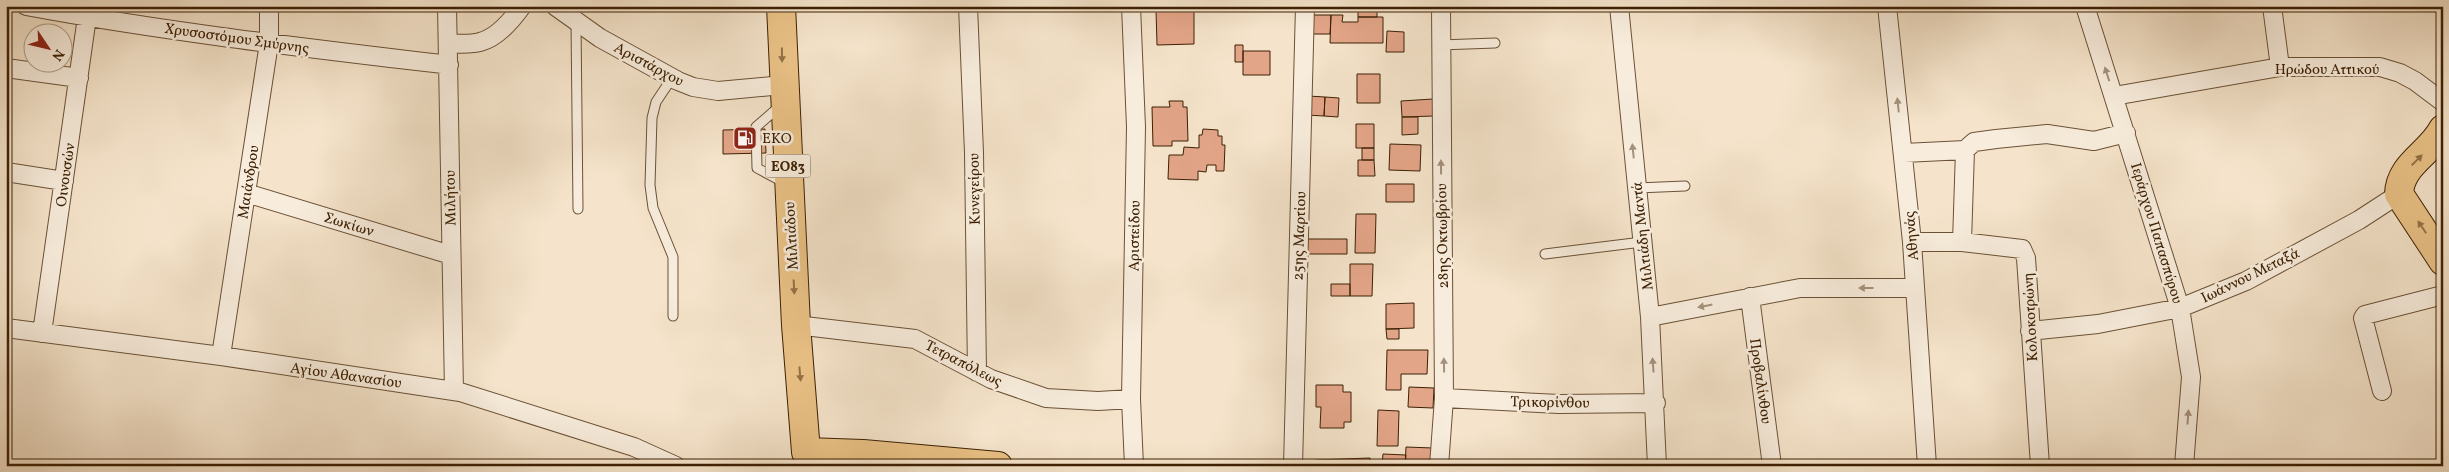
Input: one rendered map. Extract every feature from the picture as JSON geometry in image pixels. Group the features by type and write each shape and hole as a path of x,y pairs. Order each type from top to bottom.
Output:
{"main road":[{"name":"Μιλτιάδου","path":"781,6 796,325 806,459"},
{"path":"2443,129 2437,140 2407,169 2400,182 2400,194 2443,261"},
{"name":"ΕΟ83","path":"806,459 998,466"}],"street":[{"name":"Χρυσοστόμου Σμύρνης","path":"26,6 88,18 449,65"},
{"name":"Μαιάνδρου","path":"222,356 269,43 269,6"},
{"name":"Μιλήτου","path":"447,6 454,391"},
{"path":"448,44 475,43 485,40 511,20 522,6"},
{"name":"Αριστάρχου","path":"555,6 576,22 672,78 693,87 718,91 784,94"},
{"name":"Κυνεγείρου","path":"968,6 974,153 977,372"},
{"name":"Αριστείδου","path":"1131,6 1136,127 1130,399 1134,466"},
{"name":"25ης Μαρτίου","path":"1293,466 1305,6"},
{"name":"28ης Οκτωβρίου","path":"1439,466 1444,398 1441,6"},
{"name":"Μιλτιάδη Μαντά","path":"1619,6 1650,317 1656,403 1657,466"},
{"name":"Αθηνάς","path":"1887,6 1912,242 1927,466"},
{"name":"Ιεράρχου Παπασπύρου","path":"2085,6 2180,308 2191,377 2184,466"},
{"path":"2272,6 2280,68"},
{"name":"Οινουσών","path":"42,333 88,18"},
{"name":"Ηρώδου Αττικού","path":"2114,96 2280,68 2380,67 2400,73 2415,81 2443,102"},
{"path":"6,68 79,78"},
{"path":"1904,153 1964,150 1974,142 2047,134 2094,141 2126,133"},
{"path":"1962,242 1964,150"},
{"path":"6,172 64,181"},
{"name":"Σωκίων","path":"246,193 451,255"},
{"name":"Ιωάννου Μεταξά","path":"2030,331 2098,324 2180,308 2246,281 2359,220 2400,194"},
{"name":"Κολοκοτρώνη","path":"1912,242 1962,242 2022,249 2026,258 2040,466"},
{"path":"1650,317 1800,288 1915,288"},
{"path":"2382,391 2364,318 2365,315 2443,295"},
{"name":"Προβαλίνθου","path":"1750,297 1772,466"},
{"name":"Τετραπόλεως","path":"796,325 915,339 1007,386 1046,398 1098,401 1130,399"},
{"name":"Αγίου Αθανασίου","path":"6,328 222,356 470,394 652,460 676,466"},
{"name":"Τρικορίνθου","path":"1444,398 1559,404 1656,403"}],"lane":[{"path":"576,22 578,209"},
{"path":"1440,45 1495,43"},
{"path":"672,78 656,102 652,118 650,185 653,208 673,257 673,316"},
{"path":"1637,188 1685,186"},
{"path":"1545,254 1642,242"}],"building":[{"path":"1358,6 1377,6 1377,17 1358,17"},
{"path":"1156,10 1194,10 1194,44 1157,45"},
{"path":"1310,15 1331,15 1330,34 1309,34"},
{"path":"1331,15 1343,15 1342,22 1358,22 1358,17 1383,17 1383,43 1330,43"},
{"path":"1387,31 1404,32 1404,52 1386,52"},
{"path":"1235,45 1243,45 1243,62 1235,62"},
{"path":"1243,51 1270,51 1270,75 1243,75"},
{"path":"1357,74 1380,74 1380,103 1357,103"},
{"path":"1308,96 1325,97 1324,116 1306,115"},
{"path":"1325,97 1339,98 1338,117 1324,116"},
{"path":"1433,99 1434,116 1402,117 1401,101"},
{"path":"1169,101 1183,101 1183,107 1187,107 1188,141 1172,141 1172,146 1153,146 1152,107 1170,107"},
{"path":"1402,117 1418,117 1418,134 1402,135"},
{"path":"1356,124 1374,124 1374,148 1356,148"},
{"path":"765,129 766,153 723,154 723,130"},
{"path":"1203,129 1218,130 1218,136 1222,136 1222,145 1225,145 1224,171 1216,171 1216,165 1207,165 1206,172 1198,171 1198,180 1168,179 1169,155 1183,155 1184,147 1199,148 1199,135 1202,135"},
{"path":"1390,144 1421,145 1420,171 1389,170"},
{"path":"1362,148 1374,148 1374,160 1362,160"},
{"path":"1358,160 1374,160 1375,176 1358,176"},
{"path":"1386,184 1414,184 1414,202 1386,202"},
{"path":"1356,214 1376,214 1375,253 1355,253"},
{"path":"1304,239 1347,239 1347,254 1304,254"},
{"path":"1350,264 1373,264 1372,296 1350,296"},
{"path":"1331,284 1350,284 1350,296 1331,296"},
{"path":"1414,303 1414,328 1386,329 1386,304"},
{"path":"1386,329 1399,329 1399,339 1387,339"},
{"path":"1387,350 1428,350 1427,374 1401,374 1401,390 1386,390"},
{"path":"1316,385 1343,385 1343,392 1351,392 1351,422 1344,422 1344,428 1320,428 1321,407 1316,407"},
{"path":"1409,387 1434,388 1433,408 1408,407"},
{"path":"1378,410 1399,411 1398,446 1377,446"},
{"path":"1406,447 1433,448 1433,466 1405,466"},
{"path":"1383,454 1406,455 1405,466 1382,466"},
{"path":"1370,458 1370,466 1315,466 1315,460"}],"place":[{"name":"EKO","path":"745,138"}]}
